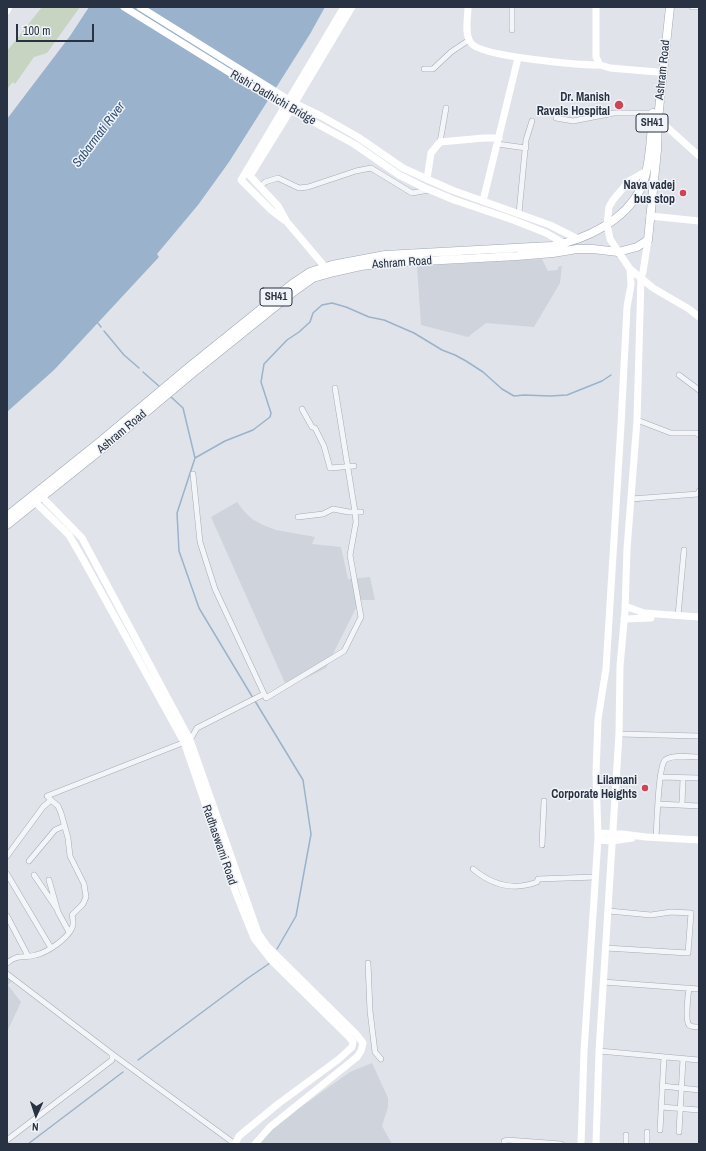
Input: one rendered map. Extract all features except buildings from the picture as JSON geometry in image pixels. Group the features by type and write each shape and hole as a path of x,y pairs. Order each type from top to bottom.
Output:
{"main road":[{"path":"7,11 10,7"},
{"name":"Rishi Dadhichi Bridge","path":"124,7 290,110 354,144 399,175 454,200 513,220 546,233 564,244 577,248"},
{"name":"Rishi Dadhichi Bridge","path":"140,7 294,103 358,137 403,168 452,190 550,225 578,239"},
{"path":"287,222 271,210 241,180 344,7"},
{"path":"327,270 287,222 278,206 250,176 352,7"},
{"path":"468,7 469,40 478,49 518,58 600,65 610,68 657,72"},
{"path":"596,7 596,57 600,65"},
{"name":"Ashram Road","path":"327,270 379,264 553,253 577,248 618,252 637,247 648,240 657,150 655,116 657,72 664,7"},
{"name":"Ashram Road","path":"7,516 36,497 107,445 194,372 296,290 327,270 360,259 385,255 564,244 578,239 607,224 633,202 642,187 648,163 670,7"},
{"path":"483,201 518,58"},
{"path":"655,116 681,142 699,156"},
{"path":"427,179 431,153 440,142 453,140 498,141"},
{"path":"645,172 629,181 609,207 607,224 610,239 630,270 642,275 699,312"},
{"path":"650,216 699,221"},
{"path":"596,1144 600,1051 619,734 620,666 637,420 642,275 648,240"},
{"path":"581,1144 585,1043 598,836 596,773 598,719 606,669 630,270"},
{"path":"642,275 653,288 689,309 699,317"},
{"name":"Ashram Road","path":"7,525 36,497"},
{"name":"Radhaswami Road","path":"36,497 82,538 187,741 237,896 254,938 349,1037 352,1042"},
{"path":"625,606 644,612 699,617"},
{"path":"624,619 644,617 699,622"},
{"path":"598,836 699,840"},
{"name":"Radhaswami Road","path":"275,959 356,1034 363,1043"},
{"path":"235,1144 239,1136 278,1104 339,1059 352,1047 352,1042 363,1043 361,1051 357,1057 270,1127 255,1144"}],"street":[{"path":"512,7 512,30"},
{"path":"692,7 699,7"},
{"path":"424,69 433,69 451,52 469,40"},
{"path":"440,142 446,108"},
{"path":"556,118 573,121 614,113 655,116"},
{"path":"519,213 526,140 532,121"},
{"path":"498,141 526,148"},
{"path":"260,187 265,182 278,178 299,188 308,187 356,171 371,168 412,193 426,188"},
{"path":"679,375 699,390"},
{"path":"193,474 200,542 215,588 266,698 344,651 362,617 350,555 358,512 347,467 335,388"},
{"path":"302,409 307,420 312,427 315,428 324,446 330,468 354,466"},
{"path":"637,420 671,432 697,433 699,435"},
{"path":"631,499 690,495 698,494 699,491"},
{"path":"298,517 323,514 333,509 358,512"},
{"path":"678,616 684,550"},
{"path":"7,963 14,958 36,955 54,946 73,927 72,915 84,904 86,897 84,884 70,856 68,838 58,806 47,796 187,741 197,728 264,694"},
{"path":"619,734 699,736"},
{"path":"656,838 662,766 666,759 673,757 699,757"},
{"path":"660,777 699,778"},
{"path":"682,805 683,778"},
{"path":"7,856 43,807 51,800"},
{"path":"542,845 544,801"},
{"path":"658,804 699,806"},
{"path":"29,861 55,830 64,826"},
{"path":"474,869 499,885 529,885 537,882 538,879 596,878"},
{"path":"7,874 51,948"},
{"path":"34,874 69,932"},
{"path":"50,880 58,912"},
{"path":"606,948 688,953 691,913 671,912 651,915 609,911"},
{"path":"7,916 28,956"},
{"path":"368,963 370,1011 375,1052 381,1059"},
{"path":"7,974 112,1054 235,1144"},
{"path":"604,982 699,989"},
{"path":"688,988 688,1024 690,1026 699,1027"},
{"path":"600,1051 699,1060"},
{"path":"7,1140 112,1060 112,1054"},
{"path":"660,1130 664,1057"},
{"path":"679,1132 683,1059"},
{"path":"662,1086 699,1090"},
{"path":"661,1107 699,1110"},
{"path":"647,1132 647,1144"},
{"path":"626,1135 626,1144"},
{"path":"504,1144 504,1141 507,1140 528,1143 561,1144"}],"shaded area":[{"path":"542,259 548,271 558,270 558,267 562,266 560,283 534,327 486,323 468,337 421,325 417,266"},
{"path":"237,502 252,519 263,525 276,530 315,537 312,544 341,547 348,579 370,577 375,600 360,600 326,668 306,678 285,683 211,517"},
{"path":"7,977 12,981 8,985 21,1002 7,1032"},
{"path":"372,1063 388,1098 388,1107 382,1126 392,1144 258,1144 271,1128 350,1072"}],"green space":[{"path":"42,7 80,7 47,53 34,57 15,84 13,82 7,89 7,51"}],"water":[{"name":"Sabarmati River","path":"89,7 325,7 310,34 229,162 198,205 157,254 159,257 54,370 7,412 7,119 70,36"}],"waterway":[{"path":"195,458 225,441 253,430 270,417 271,413 261,382 264,364 287,340 310,322 313,313 322,305 332,303 346,307 369,317 384,320 414,333 442,350 466,361 483,372 502,389 514,396 567,395 602,381 611,375"},
{"path":"97,322 101,327"},
{"path":"104,331 124,355 139,368"},
{"path":"143,372 160,387"},
{"path":"170,396 183,408 195,458 177,513 179,551 199,608 253,698"},
{"path":"255,701 303,780 311,834 296,916 277,949"},
{"path":"138,1060 270,963"},
{"path":"28,1144 123,1072"}],"place":[{"name":"Dr. Manish Ravals Hospital","path":"619,105"},
{"name":"Nava vadej bus stop","path":"683,193"},
{"name":"Lilamani Corporate Heights","path":"645,788"}]}
